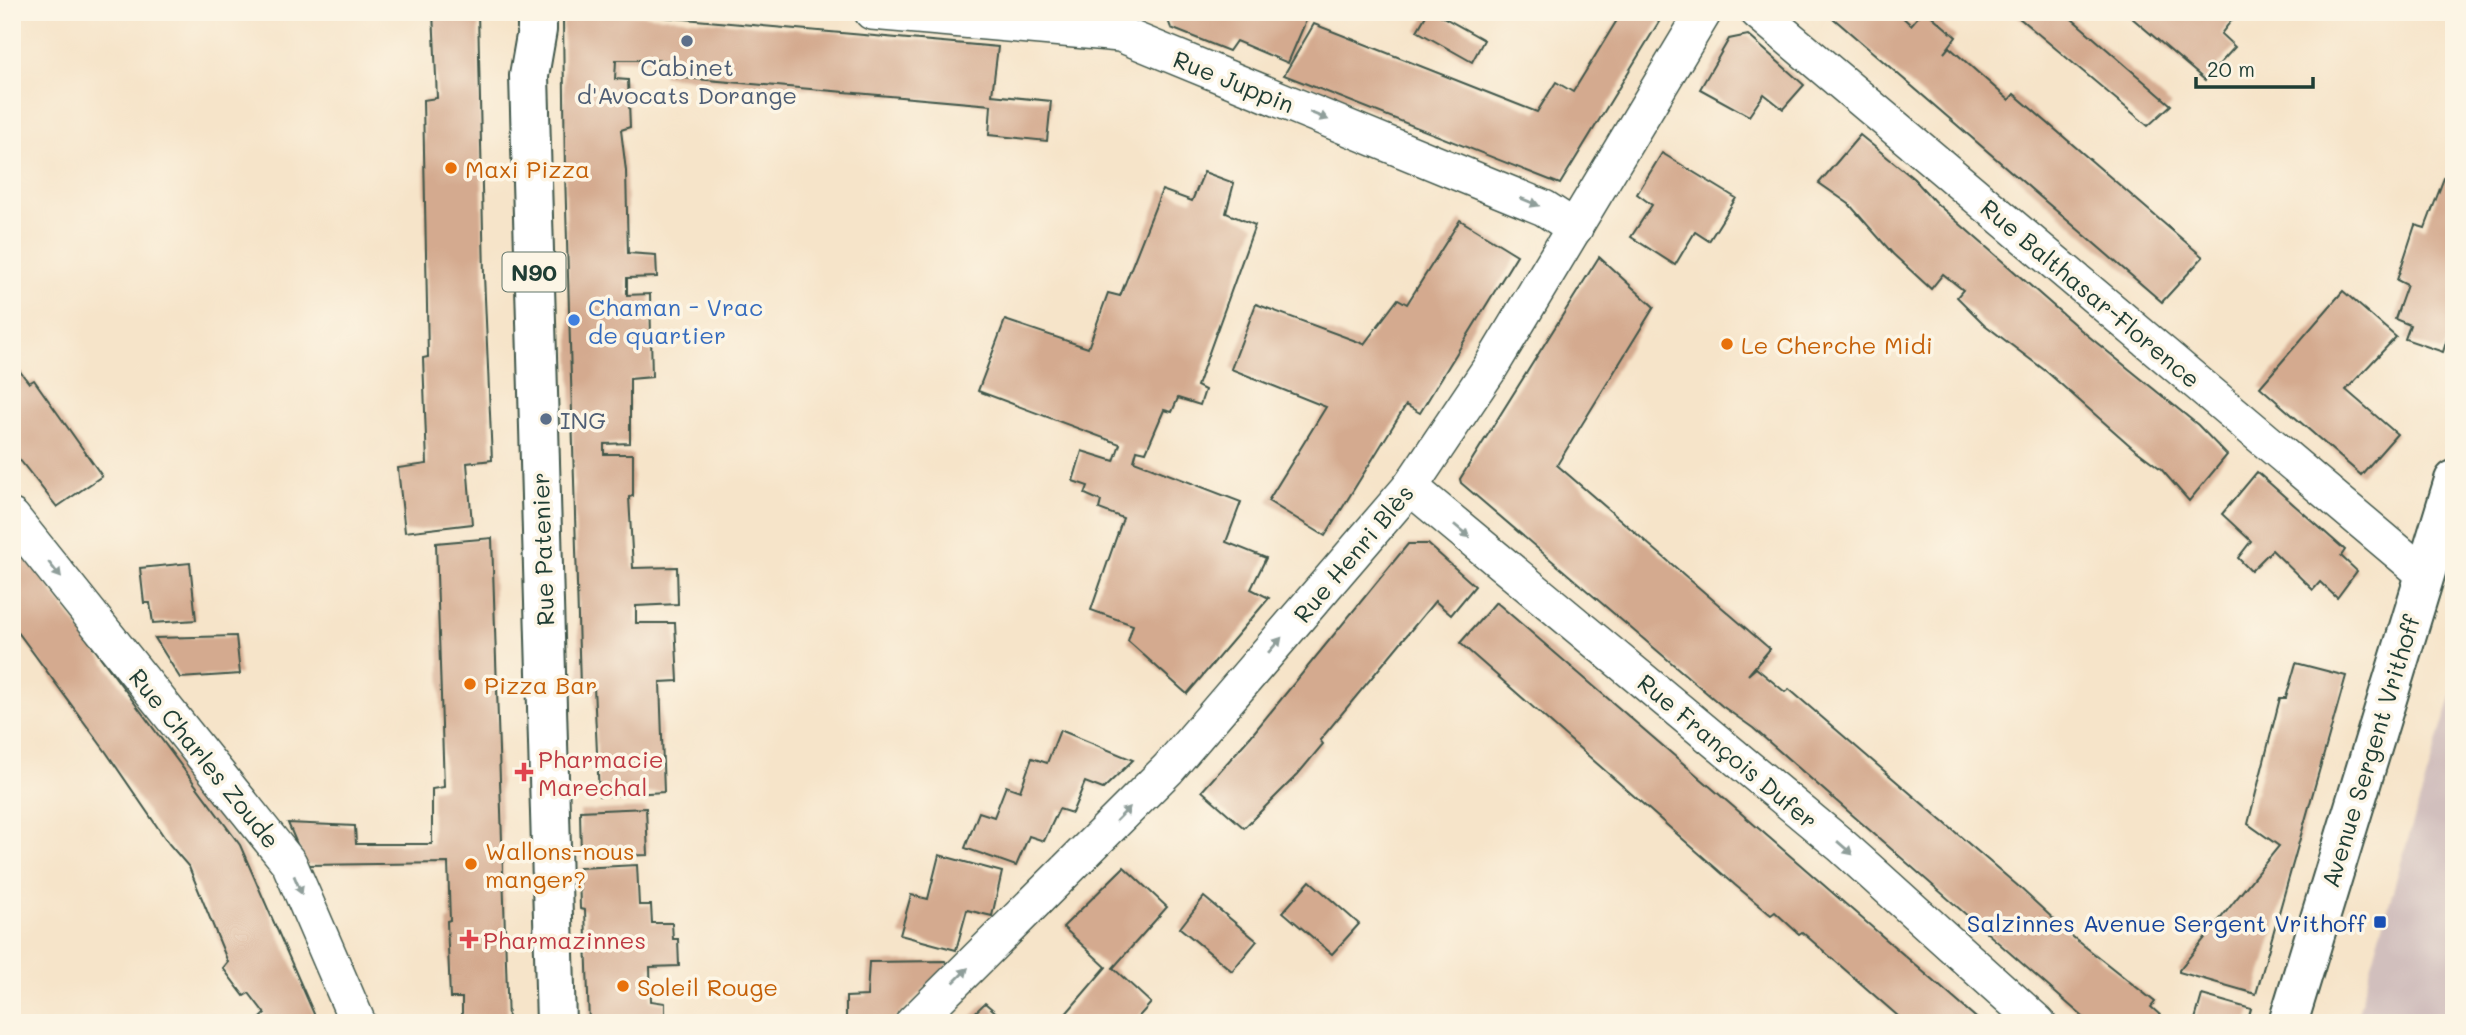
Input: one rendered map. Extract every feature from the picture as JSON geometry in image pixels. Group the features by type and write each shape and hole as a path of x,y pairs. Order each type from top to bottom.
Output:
{"main road":[{"name":"Rue Patenier","path":"516,12 517,31 529,76"},
{"name":"Rue Patenier","path":"537,12 537,30 529,76 556,1023"},
{"name":"Avenue Sergent Vrithoff","path":"2288,1023 2454,480"}],"street":[{"name":"Rue Juppin","path":"872,12 1127,23 1544,208 1575,228"},
{"name":"Rue Henri Blès","path":"913,1023 1168,769 1410,487 1490,368 1704,12"},
{"name":"Rue Balthasar-Florence","path":"1758,12 2424,574"},
{"name":"Rue François Dufer","path":"1410,487 1842,846 2038,1023"},
{"name":"Rue Charles Zoude","path":"12,517 289,863 358,1023"}],"shaded area":[{"path":"2454,687 2454,1023 2355,1023 2403,856"}],"building":[{"path":"433,12 478,12 484,275 492,460 467,463 472,524 405,532 398,468 427,464 423,358 428,357 423,100 437,98"},
{"path":"570,12 606,12 998,47 992,95 1051,101 1047,141 989,135 991,105 663,76 665,60 616,60 615,79 628,80 630,127 621,130 626,171 628,253 656,255 657,277 627,278 627,295 650,294 652,377 630,379 630,443 604,444 604,454 633,454 633,496 629,497 633,568 677,567 678,604 636,606 636,623 675,623 678,681 660,682 664,792 599,796 594,687 580,686 565,173 563,20"},
{"path":"1167,12 1298,12 1308,16 1288,63 1236,41 1229,51 1171,28"},
{"path":"1428,12 1434,12 1484,40 1472,62 1417,31"},
{"path":"1622,12 1665,12 1560,184 1284,75 1314,24 1537,112 1556,82 1573,92"},
{"path":"1826,12 1897,12 1911,25 1922,12 1927,12 1956,37 1944,53 1949,47 2009,100 2014,94 2203,257 2162,302"},
{"path":"2012,12 2064,12 2171,105 2148,126"},
{"path":"2125,12 2229,12 2234,17 2221,34 2235,47 2205,80"},
{"path":"1748,35 1804,85 1783,109 1764,94 1749,116 1700,89 1729,39"},
{"path":"1860,135 1914,179 1936,203 2081,330 2198,425 2227,455 2189,501 2161,469 2133,448 2047,372 1985,325 1957,297 1963,290 1943,274 1931,289 1893,254 1849,204 1819,183"},
{"path":"1662,153 1736,198 1709,241 1695,232 1675,265 1631,237 1652,205 1637,194"},
{"path":"1204,172 1234,183 1226,213 1255,225 1197,386 1205,390 1200,405 1178,398 1172,412 1164,410 1146,452 1137,450 1134,461 1241,502 1226,542 1266,558 1251,589 1269,598 1187,694 1128,641 1133,625 1091,610 1123,518 1099,509 1101,501 1085,494 1088,486 1073,481 1082,451 1114,461 1120,444 978,391 1005,320 1088,348 1108,293 1120,296 1162,190 1192,201"},
{"path":"2444,178 2454,182 2454,317 2443,352 2405,339 2410,325 2395,319 2407,285 2397,280 2415,225 2425,228"},
{"path":"1460,220 1517,255 1420,413 1406,405 1325,536 1268,501 1326,407 1231,369 1256,304 1364,344 1398,299 1407,304"},
{"path":"1599,257 1654,307 1557,465 1770,649 1748,675 1756,668 1785,692 1789,689 2018,886 2073,937 2155,1002 2151,1007 2169,1023 2090,1023 1753,728 1722,706 1461,483 1460,479"},
{"path":"2343,291 2396,337 2346,390 2397,434 2361,475 2260,387"},
{"path":"12,361 29,383 34,380 102,476 57,507 12,450"},
{"path":"2257,472 2345,550 2341,556 2357,571 2337,598 2320,582 2313,590 2272,550 2251,571 2238,558 2251,541 2222,514"},
{"path":"12,538 240,845 318,1023 256,1023 265,1014 249,993 244,996 223,968 228,962 189,867 169,844 106,752 12,624"},
{"path":"492,538 508,1023 462,1023 462,998 450,998 448,863 306,865 288,823 355,826 356,844 432,844 432,789 444,787 436,543"},
{"path":"1408,544 1428,544 1475,586 1451,615 1435,601 1320,740 1323,744 1298,774 1244,828 1202,791 1251,736"},
{"path":"190,563 196,620 153,623 150,603 144,603 140,568"},
{"path":"1496,602 1982,1023 1906,1023 1802,932 1799,934 1775,912 1771,915 1735,885 1460,643"},
{"path":"236,636 240,674 180,678 155,638"},
{"path":"2296,663 2346,676 2256,994 2179,970 2279,846 2248,824 2280,698 2286,698"},
{"path":"1060,730 1133,760 1103,789 1085,782 1072,813 1059,809 1044,841 1029,836 1016,866 965,848 979,812 994,817 1006,786 1020,791 1032,758 1047,763"},
{"path":"646,808 648,855 581,857 580,811"},
{"path":"939,855 1002,872 992,916 967,910 956,950 900,935 911,895 928,899"},
{"path":"637,865 639,905 651,905 652,923 672,923 673,939 678,939 679,966 650,967 651,1001 665,1003 665,1023 589,1023 585,910 580,909 579,868"},
{"path":"1124,867 1167,907 1113,968 1151,1003 1133,1023 1058,1023 1106,967 1063,927"},
{"path":"1310,881 1359,924 1332,954 1283,912"},
{"path":"1204,897 1257,941 1232,971 1180,928"},
{"path":"945,961 948,965 890,1023 846,1023 846,997 867,996 869,962"},
{"path":"2202,995 2251,1009 2247,1023 2194,1023"},
{"path":"985,1003 1008,1023 964,1023"}],"place":[{"name":"Cabinet d'Avocats Dorange","path":"687,41"},
{"name":"Maxi Pizza","path":"451,168"},
{"name":"Chaman - Vrac de quartier","path":"574,320"},
{"name":"Le Cherche Midi","path":"1727,344"},
{"name":"ING","path":"546,419"},
{"name":"Pizza Bar","path":"470,684"},
{"name":"Pharmacie Marechal","path":"524,772"},
{"name":"Wallons-nous manger?","path":"471,864"},
{"name":"Salzinnes Avenue Sergent Vrithoff","path":"2380,922"},
{"name":"Pharmazinnes","path":"469,939"},
{"name":"Soleil Rouge","path":"623,986"}]}
